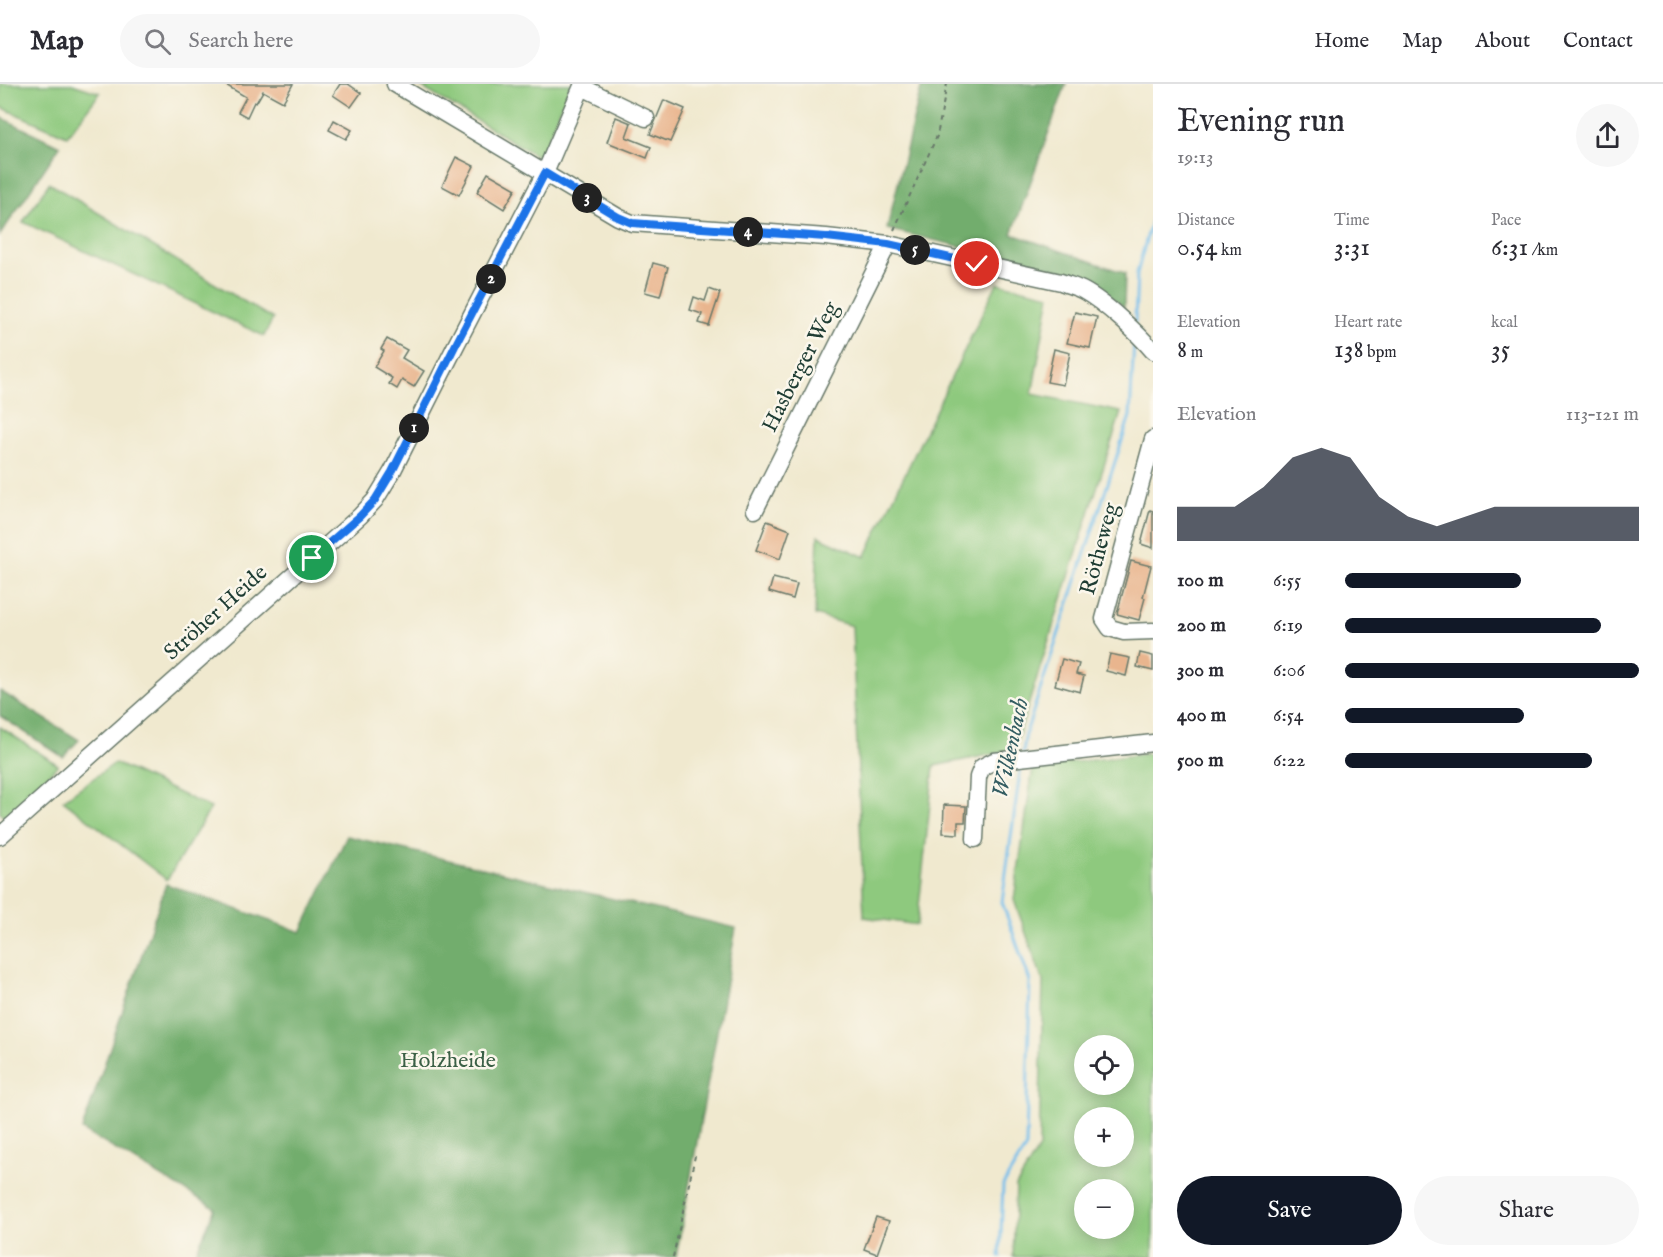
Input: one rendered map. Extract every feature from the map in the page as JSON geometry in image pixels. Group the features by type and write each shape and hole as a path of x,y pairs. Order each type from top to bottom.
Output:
{"street":[{"path":"395,84 618,217 632,223 826,237 888,244 1061,282 1083,291 1102,303 1150,347"},
{"path":"582,86 646,118"},
{"name":"Ströher Heide","path":"0,836 360,516 375,500 392,472 545,173 582,86"},
{"name":"Hasberger Weg","path":"755,510 888,244"},
{"name":"Rötheweg","path":"1153,439 1104,619 1110,628 1124,632 1153,631"},
{"path":"975,839 978,777 982,766 994,761 1153,743"}],"path":[{"path":"888,244 937,135 947,84"},
{"path":"673,1257 695,1156"}],"green space":[{"path":"0,84 72,84 100,93 67,136 0,107"},
{"path":"416,84 571,84 540,158"},
{"path":"922,84 1066,84 1012,234 1125,273 1124,307 1080,275 887,229"},
{"path":"0,117 60,146 0,235"},
{"path":"49,183 273,319 264,336 23,222"},
{"path":"997,283 1050,295 1032,394 1121,412 1014,750 934,766 917,925 864,917 852,626 815,615 818,536 865,557"},
{"path":"0,691 79,740 63,757 0,716"},
{"path":"0,727 58,765 6,818 0,813"},
{"path":"1153,753 1153,1257 1013,1257 1016,1186 1039,1148 1043,981 1014,900 1033,767"},
{"path":"115,763 211,808 167,880 63,800"},
{"name":"Holzheide","path":"347,836 736,928 676,1257 194,1257 215,1208 82,1130 166,884 301,932"}],"building":[{"path":"224,84 293,84 283,102 263,91 256,103 254,102 247,117 238,112 246,97"},
{"path":"340,84 348,84 361,93 351,107 333,95"},
{"path":"664,100 685,109 670,142 650,134"},
{"path":"616,117 631,123 626,137 651,147 647,158 607,142"},
{"path":"334,120 352,130 346,139 329,130"},
{"path":"456,157 474,166 459,195 442,186"},
{"path":"488,173 516,189 504,209 477,192"},
{"path":"653,263 668,267 660,296 645,292"},
{"path":"709,289 720,293 709,326 699,323 702,314 690,310 694,297 705,301"},
{"path":"1075,312 1097,317 1090,348 1067,343"},
{"path":"387,339 407,350 402,358 424,371 414,387 402,380 397,389 389,384 392,378 374,367 384,351 381,349"},
{"path":"1054,349 1070,353 1063,385 1047,382"},
{"path":"1150,510 1153,511 1153,548 1141,544"},
{"path":"767,521 790,530 780,559 756,550"},
{"path":"1131,561 1151,566 1139,620 1117,614"},
{"path":"773,578 797,584 793,599 769,592"},
{"path":"1140,653 1153,656 1153,671 1137,667"},
{"path":"1110,654 1130,658 1126,676 1106,671"},
{"path":"1062,659 1079,664 1076,674 1084,676 1080,692 1055,685"},
{"path":"944,805 966,806 965,822 958,822 958,834 943,833"},
{"path":"876,1217 889,1221 877,1254 864,1249"}],"waterway":[{"name":"Wilkenbach","path":"1135,322 1137,273 1153,215"},
{"name":"Wilkenbach","path":"1023,752 1026,733 1130,416 1134,341"},
{"name":"Wilkenbach","path":"1000,1257 1003,1185 1026,1147 1030,981 1002,902 1021,765"}],"route":[{"path":"312,558 375,500 392,472 545,173 632,223 826,237 888,244 977,264"}]}
